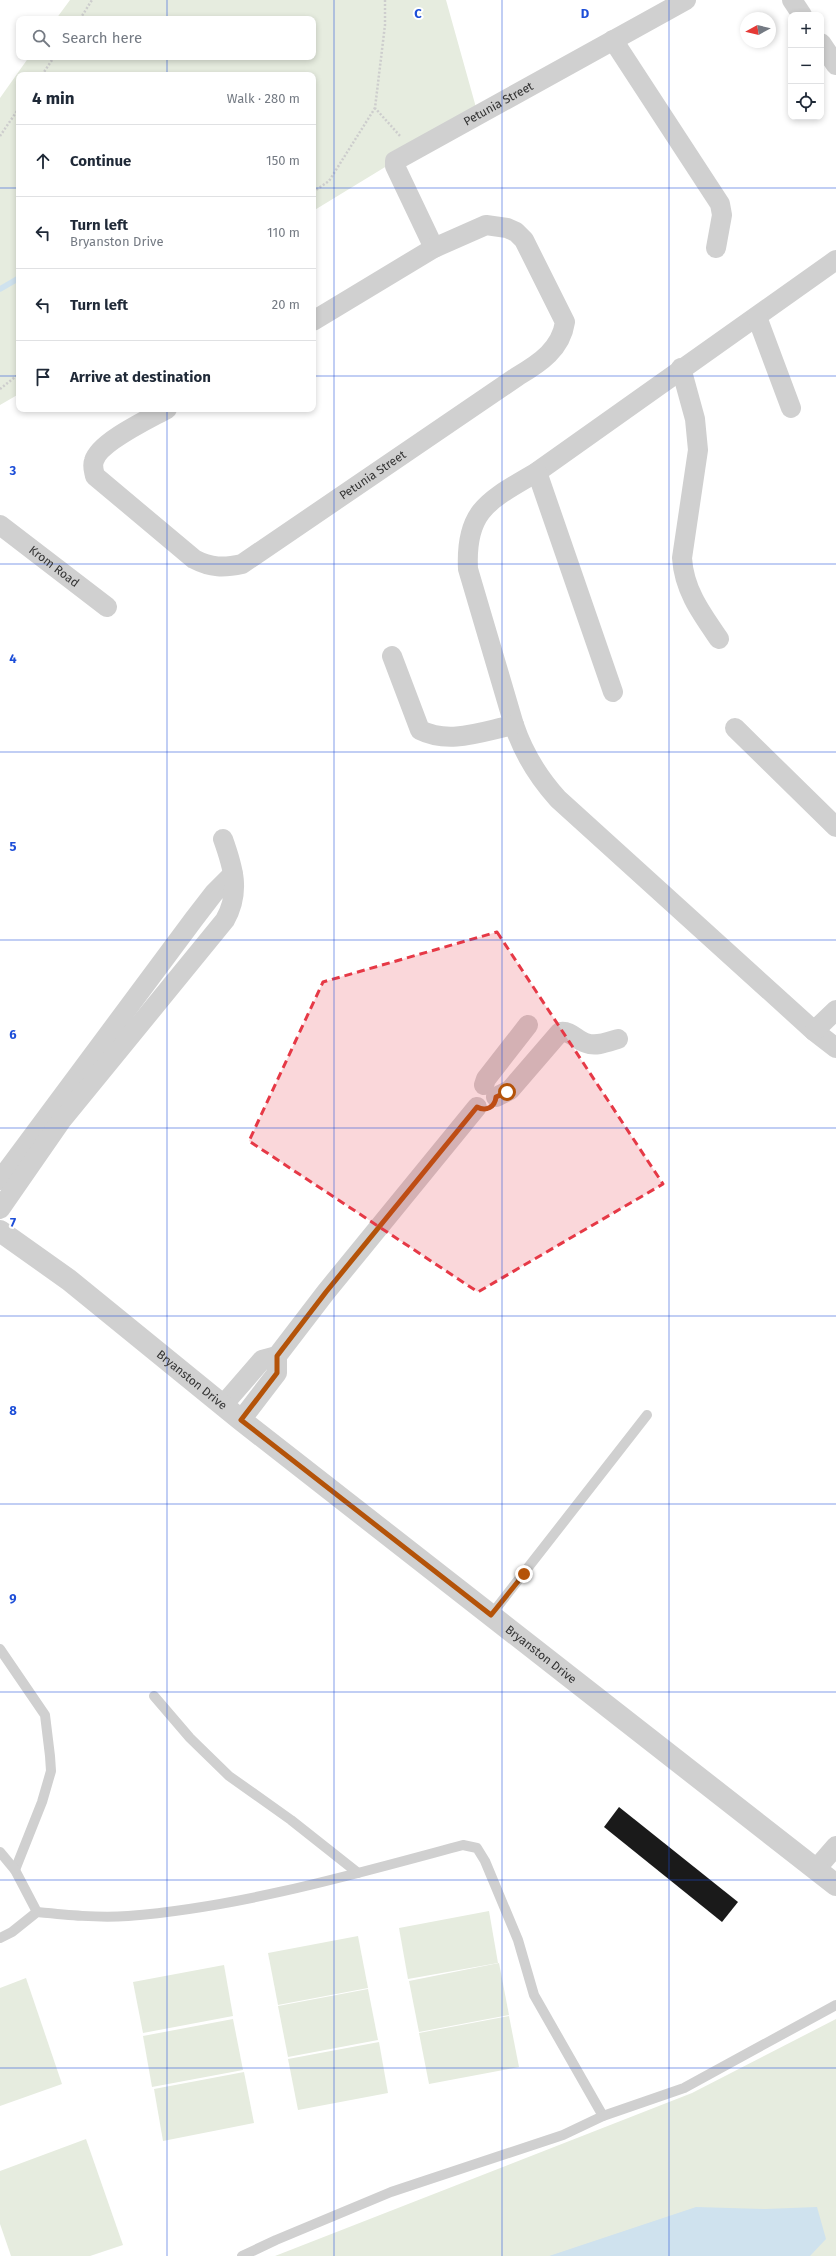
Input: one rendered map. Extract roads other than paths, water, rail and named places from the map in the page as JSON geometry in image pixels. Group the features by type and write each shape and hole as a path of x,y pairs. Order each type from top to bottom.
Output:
{"street":[{"name":"Petunia Street","path":"434,248 395,163 397,160 686,0"},
{"path":"792,0 800,12"},
{"path":"612,40 720,204 722,215 716,248"},
{"path":"824,47 836,65"},
{"name":"Petunia Street","path":"162,412 102,448 94,459 93,466 95,476 194,559 206,565 218,567 242,564 511,380 539,364 554,349 563,335 566,322 524,240 516,232 496,225 486,225 434,248 316,319"},
{"path":"836,260 537,472 485,506 473,524 467,546 468,570 519,741 545,785 558,799 814,1031 836,1048"},
{"path":"757,317 791,408"},
{"path":"682,368 696,420 698,450 682,558 683,572 692,599 719,639"},
{"path":"537,472 613,692"},
{"name":"Krom Road","path":"0,525 107,607"},
{"path":"392,656 420,730 433,736 468,736 514,725"},
{"path":"735,728 836,827"},
{"path":"0,1209 61,1122 225,920 234,899 234,874 223,839"},
{"path":"0,1180 194,919 214,894 234,874"},
{"path":"814,1031 836,1010"},
{"path":"490,1091 486,1079 528,1025"},
{"path":"241,1420 277,1373 277,1356 326,1292 477,1107 473,1102 475,1089 490,1091 510,1090 560,1032 568,1032 589,1044 618,1040"},
{"name":"Bryanston Drive","path":"0,1232 59,1272 241,1420 836,1885"},
{"path":"224,1405 262,1360 277,1356"},
{"path":"816,1869 836,1846"}],"lane":[{"path":"491,1615 647,1415"},
{"path":"0,1649 45,1716 50,1756 51,1771 42,1802 15,1870"},
{"path":"154,1696 190,1738 229,1776 291,1820 358,1874"},
{"path":"0,1938 12,1932 37,1912 99,1916 157,1913 219,1904 358,1874 463,1845 477,1848 485,1860 518,1940 534,1995 603,2116"},
{"path":"0,1852 15,1870 37,1912"},
{"path":"242,2256 276,2240 391,2192 562,2135 603,2116 684,2088 836,2005"}],"water":[{"path":"696,2207 765,2209 817,2207 826,2239 810,2256 549,2256"}],"waterway":[{"path":"0,289 16,280"}]}
